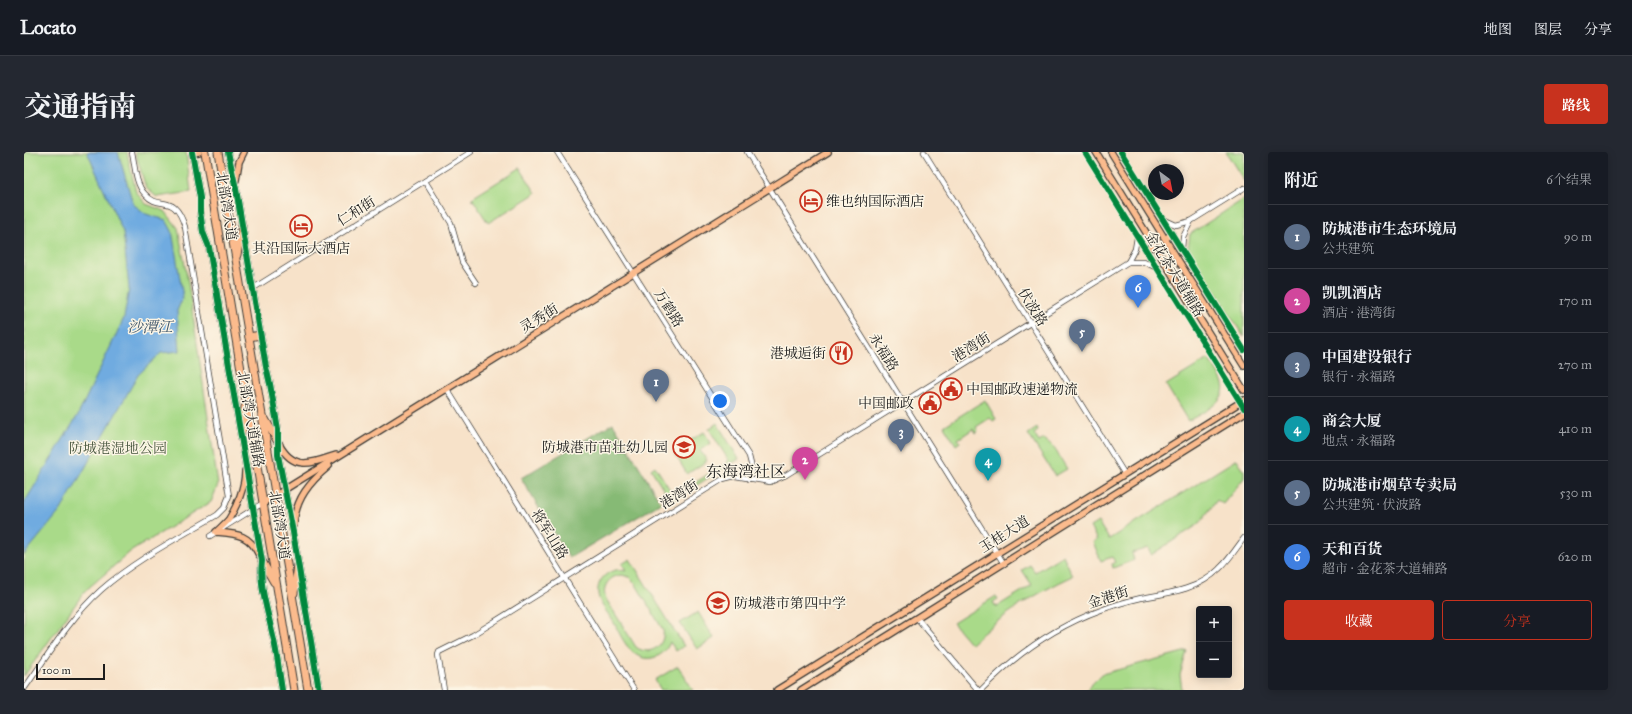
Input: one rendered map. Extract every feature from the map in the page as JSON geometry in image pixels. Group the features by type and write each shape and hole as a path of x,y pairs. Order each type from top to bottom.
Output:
{"highway":[{"name":"北部湾大道","path":"205,152 294,690"},
{"name":"北部湾大道","path":"218,152 308,690"},
{"path":"236,261 242,226"},
{"path":"249,337 260,335"},
{"path":"242,433 246,399"},
{"path":"262,413 279,444"},
{"path":"262,562 277,588"},
{"path":"293,600 298,565"}],"main road":[{"name":"北部湾大道辅路","path":"195,152 201,218 209,247 242,433 262,562 260,576 282,690"},
{"name":"北部湾大道辅路","path":"228,152 236,189 252,289 271,391 279,444 278,455 293,532 320,690"},
{"path":"236,189 239,162 244,152"},
{"name":"灵秀街","path":"263,503 828,152"},
{"path":"1096,152 1244,390"},
{"path":"1110,152 1244,366"},
{"path":"1164,239 1172,234"},
{"path":"1146,250 1154,246"},
{"name":"玉桂大道","path":"777,690 1242,401"},
{"name":"玉桂大道","path":"801,690 1244,413"},
{"path":"279,444 288,457 294,462 303,464 312,463 346,452"},
{"path":"293,532 294,517 298,503 306,488 318,475 346,452"},
{"path":"213,534 228,519 243,488 246,459"},
{"path":"213,534 236,534 246,538 252,542 262,562"}],"street":[{"path":"24,689 63,633 101,590 130,568 217,515 224,508 229,496 185,227 181,214 171,204 152,200 144,193 138,179 132,152"},
{"name":"仁和街","path":"252,289 471,152"},
{"name":"万鹤路","path":"557,152 749,456 752,468 750,479"},
{"name":"永福路","path":"747,152 1004,564"},
{"name":"伏波路","path":"924,152 1124,473"},
{"name":"金花茶大道辅路","path":"1085,152 1137,237 1242,401 1244,408"},
{"name":"金花茶大道辅路","path":"1121,152 1244,350"},
{"path":"425,181 451,222 462,262 476,283"},
{"path":"1163,219 1176,225 1191,220 1244,188"},
{"path":"1182,249 1183,237 1191,220"},
{"path":"1137,237 1135,249 1128,262 1144,262 1157,268"},
{"name":"港湾街","path":"444,690 438,655 439,652 473,635 723,479 735,476 766,482 774,481 1128,262"},
{"name":"将军山路","path":"447,389 634,690"},
{"path":"213,534 263,503"},
{"name":"金港街","path":"979,690 1017,656 1070,623 1116,605 1180,591 1196,585 1219,570 1244,538"},
{"path":"917,618 979,690"}],"green space":[{"name":"防城港湿地公园","path":"24,152 127,152 136,192 146,204 165,211 178,228 188,282 218,485 211,502 130,552 85,591 24,676"},
{"path":"135,152 186,152 191,192 157,197 146,188"},
{"path":"1226,152 1244,152 1244,181"},
{"path":"520,168 536,193 488,223 472,198"},
{"path":"1244,199 1244,337 1188,249 1190,234"},
{"path":"1208,359 1218,372 1222,381 1224,388 1222,395 1213,406 1188,421 1166,385"},
{"path":"985,400 996,419 993,421 990,418 976,427 978,431 975,433 973,429 958,439 960,442 956,445 944,426"},
{"path":"613,423 661,503 569,558 521,478"},
{"path":"717,423 739,459 671,501 651,469 655,466 674,496 729,461 709,429"},
{"path":"1037,428 1038,431 1034,434 1039,442 1044,439 1053,446 1067,469 1055,476 1028,434"},
{"path":"704,432 711,443 700,450 707,461 687,474 673,451"},
{"path":"1237,459 1244,471 1244,478 1223,504 1217,500 1199,524 1151,555 1148,548 1132,553 1134,560 1113,568 1112,564 1115,562 1112,557 1101,561 1093,542 1097,540 1090,527 1098,522 1109,539"},
{"path":"1063,555 1073,576 1019,606 994,624 971,644 953,623 996,596 998,599 993,602 996,607 1032,585 1022,570 1030,565 1035,572"},
{"path":"630,559 684,646 676,651 670,642 661,654 652,658 638,656 628,647 602,605 598,594 599,583 606,575 615,570 626,570 622,564","holes":["622,575 629,577 635,583 663,630 662,641 656,648 651,650 646,651 636,647 606,599 605,586 613,577"]},
{"path":"698,612 714,638 697,649 680,623"},
{"path":"1187,651 1180,675 1182,690 1086,690 1102,674"},
{"path":"678,666 693,690 661,690 655,680"}],"water":[{"name":"沙潭江","path":"87,152 118,152 133,204 146,214 166,220 172,231 183,297 177,311 180,351 161,353 138,375 61,510 24,555 24,503 78,415 124,318 129,288 123,232"}],"cycle path":[{"path":"192,152 200,198 203,232 209,247 262,561 261,570 263,588 282,690"},
{"path":"228,152 236,189 278,429 278,455 293,532 319,690"},
{"path":"1085,152 1244,408"},
{"path":"1121,152 1244,350"}],"place":[{"name":"维也纳国际酒店","path":"811,201"},
{"name":"其沿国际大酒店","path":"301,226"},
{"name":"天和百货","path":"1138,308"},
{"name":"防城港市烟草专卖局","path":"1082,352"},
{"name":"港城逅街","path":"841,353"},
{"name":"中国邮政速递物流","path":"951,389"},
{"name":"防城港市生态环境局","path":"656,402"},
{"name":"中国邮政","path":"930,403"},
{"name":"防城港市苗壮幼儿园","path":"684,447"},
{"name":"中国建设银行","path":"901,452"},
{"name":"凯凯酒店","path":"805,480"},
{"name":"商会大厦","path":"988,481"},
{"name":"防城港市第四中学","path":"718,603"}],"district":[{"name":"东海湾社区","path":"746,471"}]}
